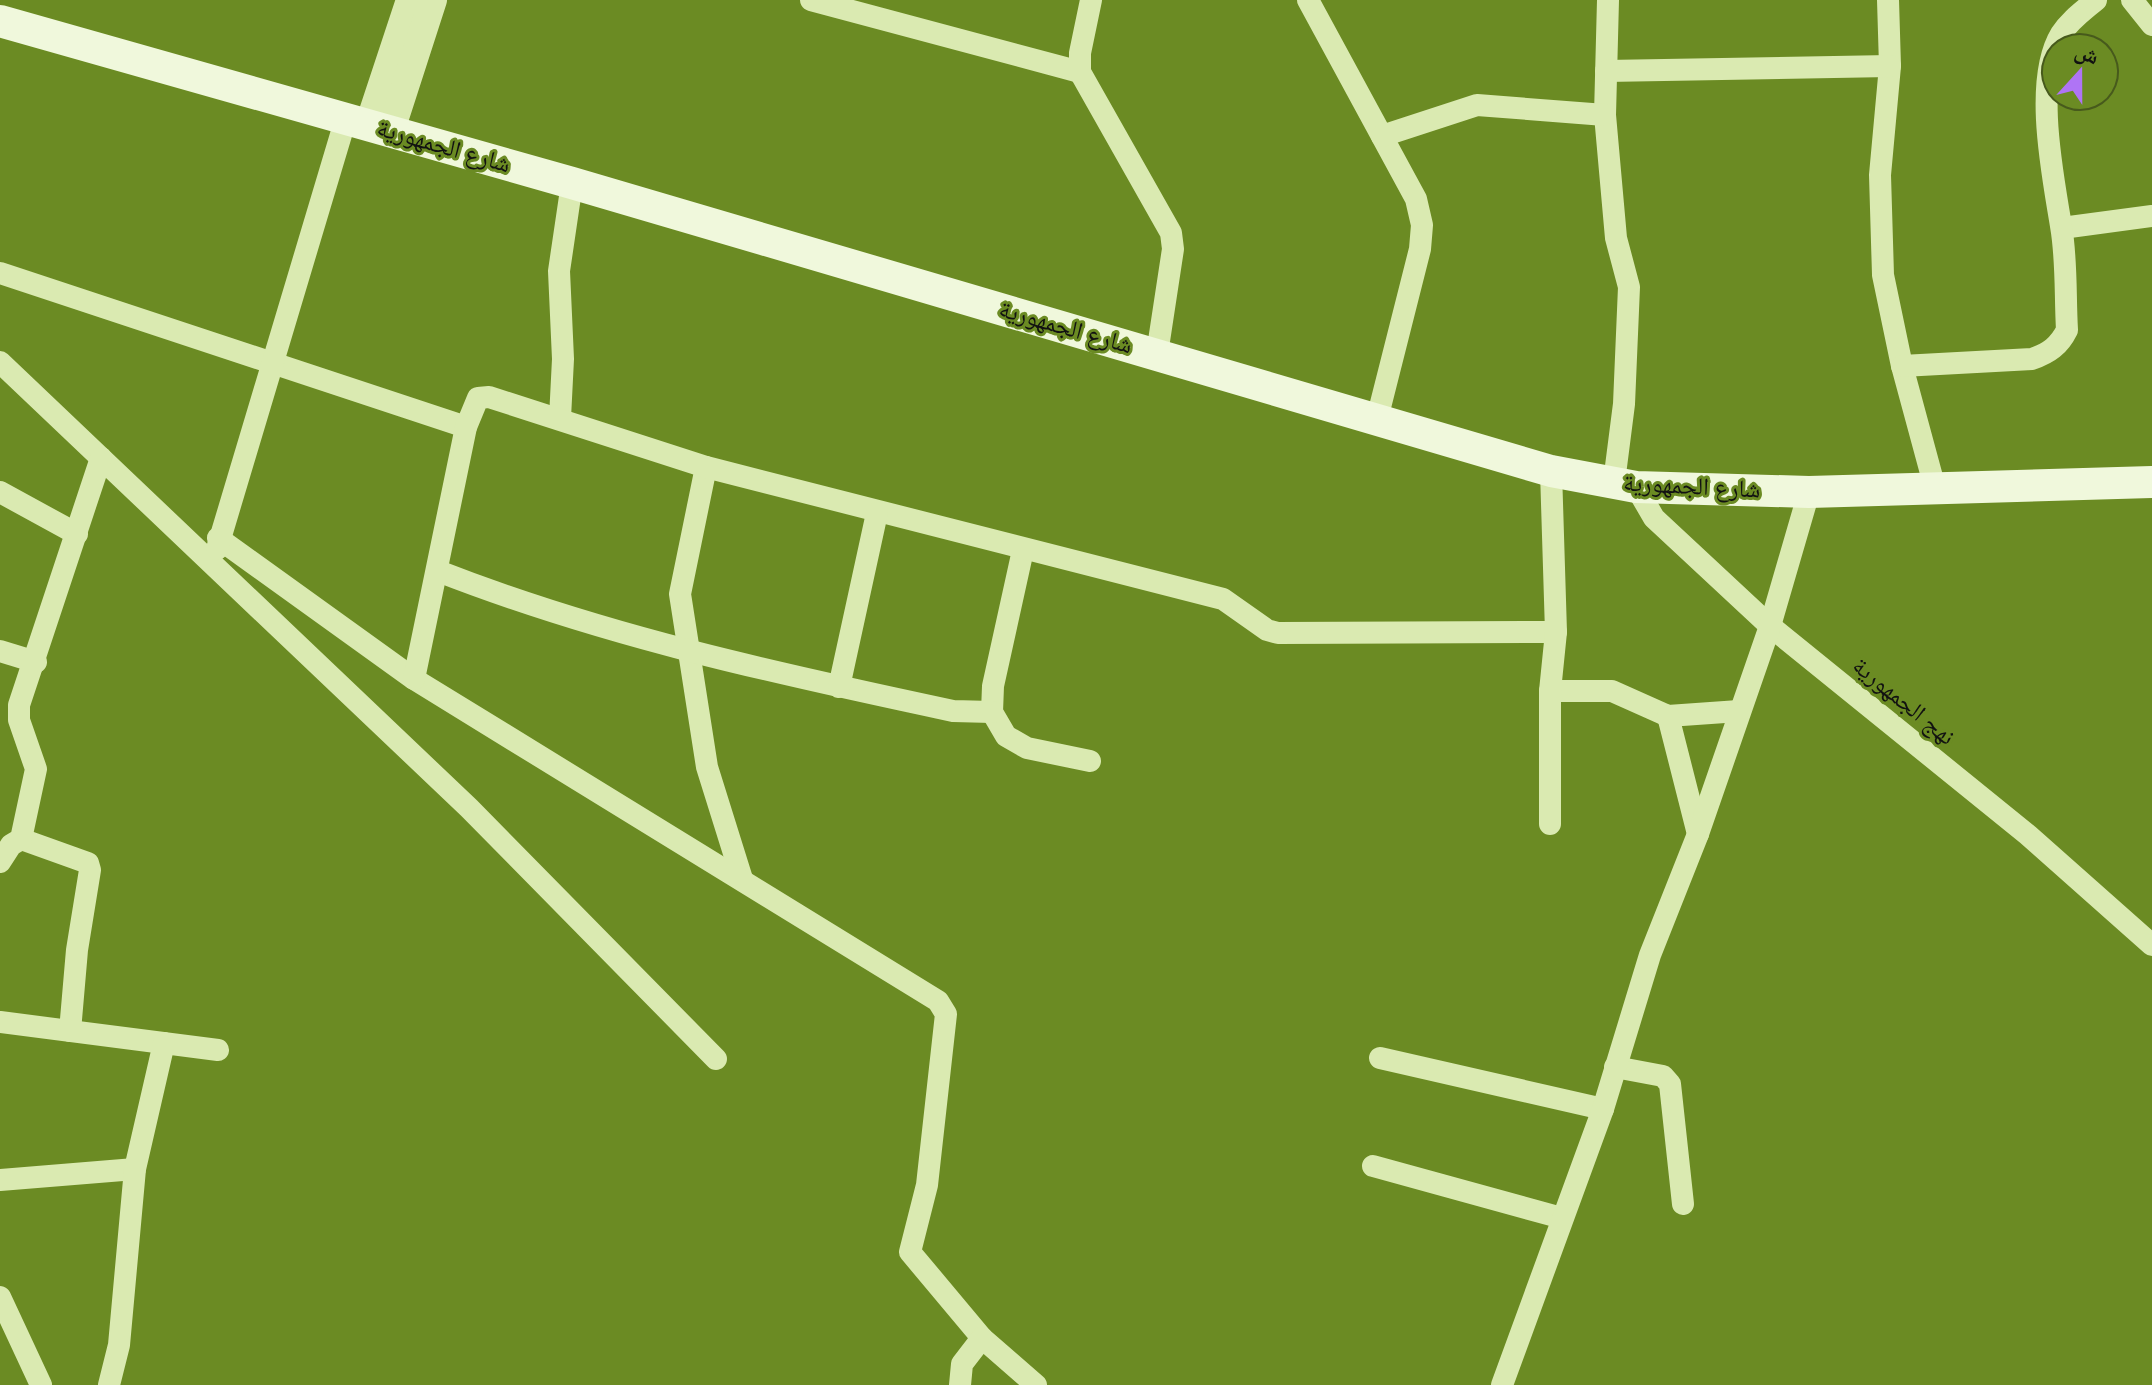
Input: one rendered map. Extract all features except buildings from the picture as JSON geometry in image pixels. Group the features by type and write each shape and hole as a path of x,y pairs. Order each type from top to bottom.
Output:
{"main road":[{"name":"شارع الجمهورية","path":"0,21 369,124 1551,471 1625,484 1809,492 2152,482"}],"street":[{"path":"215,567 218,538 271,361 369,124 410,0"},
{"path":"369,124 433,0"},
{"path":"811,0 1080,72"},
{"path":"1091,0 1080,53 1080,72 1171,233 1173,249 1157,354"},
{"path":"1308,0 1416,199 1422,225 1420,249 1377,419"},
{"path":"1608,0 1605,115 1614,226 1629,287 1625,484"},
{"path":"1888,0 1890,66 1880,175 1883,275 1902,366 1935,488"},
{"path":"1902,366 2032,359 2061,342 2067,330 2062,228 2051,181 2049,72 2060,36 2070,21 2096,0"},
{"path":"2132,0 2152,25"},
{"path":"1606,71 1890,66"},
{"path":"1382,136 1477,105 1605,115"},
{"path":"560,418 563,359 559,271 572,183"},
{"path":"2062,228 2152,216"},
{"path":"0,273 466,427"},
{"path":"0,362 469,808 716,1059"},
{"path":"414,679 466,427 478,398 489,397 706,467 1223,599 1267,630 1278,633 1556,632"},
{"path":"0,862 11,845 21,839 36,769 18,713 101,458"},
{"path":"706,467 682,580 686,649 707,767 742,879"},
{"path":"1550,824 1550,691 1556,632 1551,471"},
{"name":"نهج الجمهورية","path":"1625,484 1654,518 1770,626 2028,835 2152,945"},
{"path":"0,492 77,534"},
{"path":"1502,1385 1603,1109 1650,955 1698,834 1770,626 1809,492"},
{"path":"839,687 877,513"},
{"path":"218,538 414,679 938,1001 944,1008 927,1185 910,1252 982,1338 1036,1385"},
{"path":"1023,550 993,686 992,712 1006,736 1027,748 1090,761"},
{"path":"438,571 532,607 686,649 839,687 953,711 992,712"},
{"path":"0,651 36,662"},
{"path":"1550,691 1612,691 1668,716 1739,711"},
{"path":"1668,716 1698,834"},
{"path":"21,839 74,855 88,863 90,870 77,950 70,1031"},
{"path":"0,1022 218,1050"},
{"path":"109,1385 119,1345 135,1169 164,1043"},
{"path":"1380,1058 1603,1109"},
{"path":"1615,1067 1663,1076 1670,1084 1683,1204"},
{"path":"1373,1166 1562,1218"},
{"path":"0,1180 135,1169"},
{"path":"0,1297 41,1385"},
{"path":"960,1385 962,1364 982,1338"}]}
